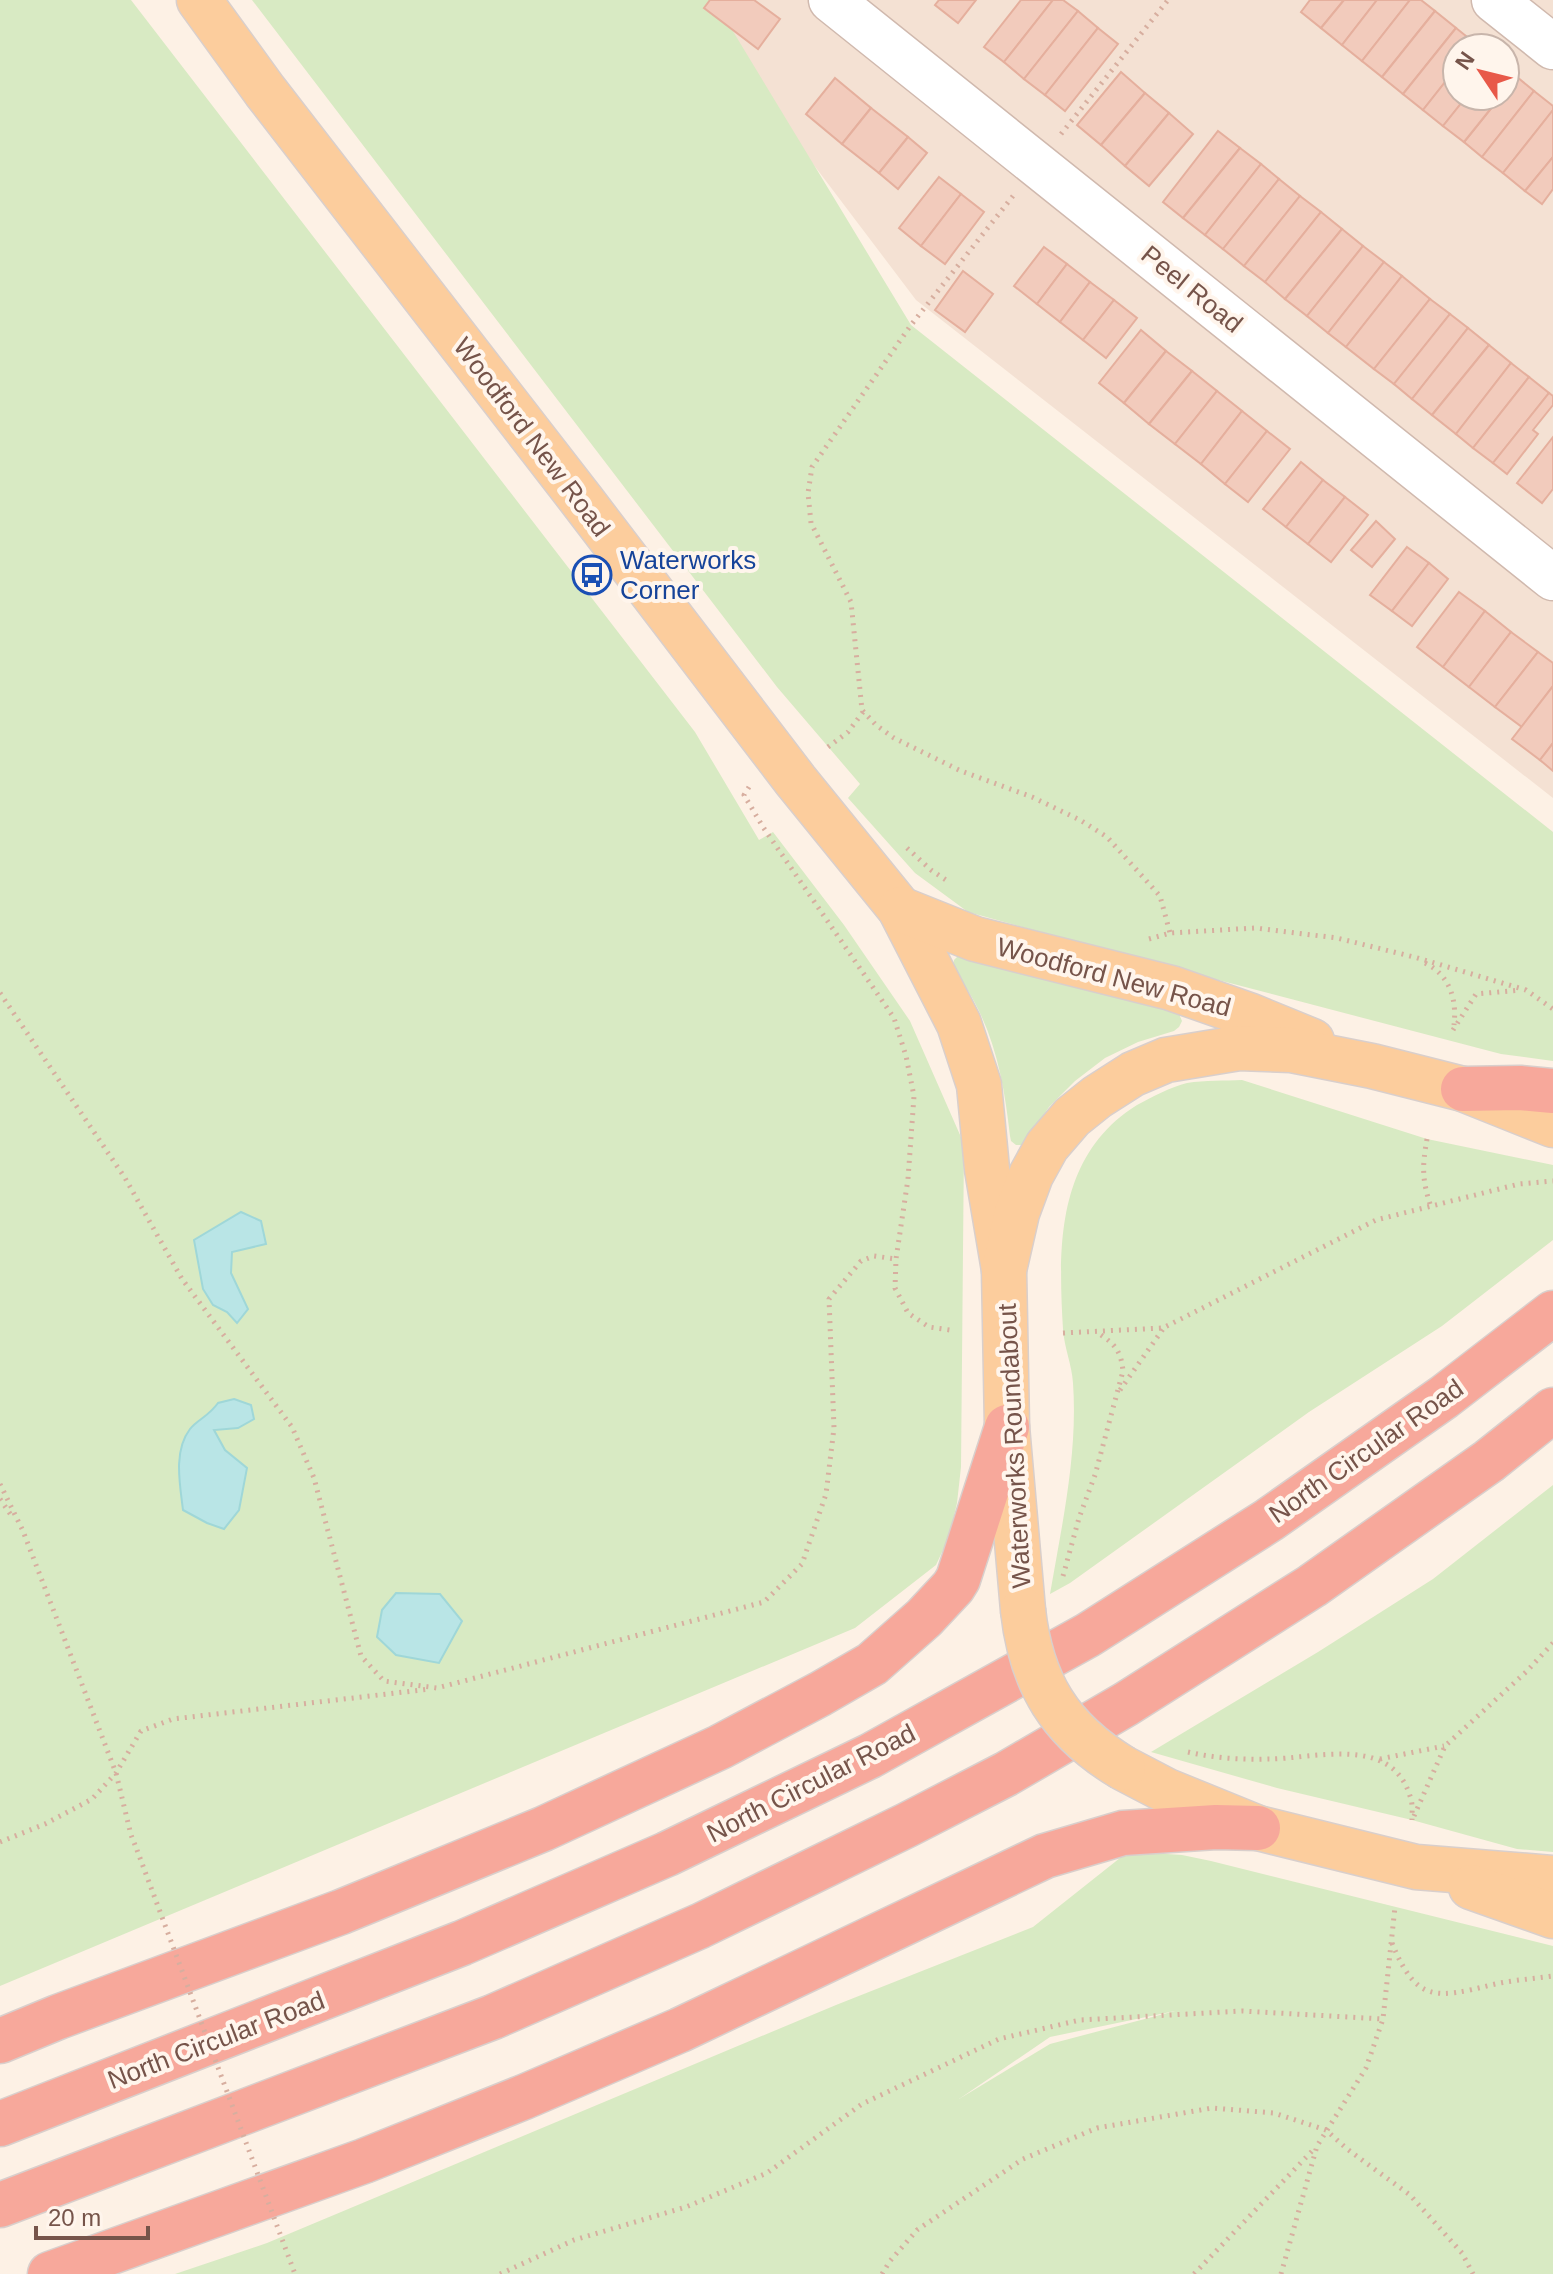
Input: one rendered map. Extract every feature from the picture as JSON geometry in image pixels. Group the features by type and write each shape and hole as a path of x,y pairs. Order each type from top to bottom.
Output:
{"highway":[{"path":"1463,1089 1553,1091"},
{"name":"North Circular Road","path":"0,2124 462,1943 667,1854 870,1756 1088,1635 1269,1520 1444,1397 1553,1313"},
{"path":"0,2205 493,2017 700,1926 1006,1774 1126,1704 1312,1586 1489,1461 1553,1410"},
{"path":"0,2041 341,1912 543,1829 720,1747 872,1664 924,1618 958,1579 1007,1427"},
{"path":"50,2274 364,2161 524,2097 680,2030 1045,1856 1123,1833 1216,1827 1258,1828"}],"main road":[{"name":"Woodford New Road","path":"199,0 265,91 619,552 796,781 900,909 959,1024 979,1085 987,1169 1004,1270"},
{"name":"Woodford New Road","path":"900,909 975,939 1171,988 1251,1016 1372,1066"},
{"name":"Waterworks Roundabout","path":"1553,1125 1463,1089 1291,1050 1239,1048 1166,1060 1133,1074 1097,1097 1072,1117 1047,1146 1031,1175 1017,1213 1004,1270 1007,1427 1023,1610 1031,1658 1051,1703 1083,1740 1123,1768 1167,1791 1258,1828 1416,1867 1553,1878"},
{"path":"1416,1867 1553,1916"}],"street":[{"name":"Peel Road","path":"831,0 1553,578"},
{"path":"1494,0 1553,47"}],"path":[{"path":"911,325 812,467 808,493 811,523 851,602 863,712 894,738 961,771 1032,797 1107,837 1160,896 1170,933"},
{"path":"828,747 848,732 863,712"},
{"path":"751,784 744,795 763,827 894,1018 914,1096 895,1288 908,1313 929,1327 950,1330"},
{"path":"899,839 931,870 954,885"},
{"path":"1136,939 1170,933 1255,928 1337,938 1526,990 1553,1009"},
{"path":"1414,957 1434,968 1449,985 1456,1007 1453,1030 1476,994 1526,990"},
{"path":"0,993 125,1178 182,1279 292,1427 314,1478 361,1656 384,1681 437,1688"},
{"path":"1427,1139 1422,1164 1423,1183 1431,1207"},
{"path":"1063,1333 1163,1328 1376,1220 1519,1184 1553,1181"},
{"path":"0,1842 45,1824 92,1799 116,1773 141,1731 173,1719 437,1688 764,1602 802,1564 826,1494 834,1428 829,1299 861,1261 874,1256 896,1259"},
{"path":"1117,1394 1163,1328"},
{"path":"1061,1588 1123,1371 1121,1354 1113,1342 1097,1333"},
{"path":"0,1484 23,1531 116,1773 131,1835 295,2274"},
{"path":"0,1499 23,1531"},
{"path":"1174,1749 1213,1758 1270,1759 1352,1753 1379,1760 1400,1775 1411,1797 1412,1820 1445,1746 1553,1643"},
{"path":"1379,1760 1445,1746"},
{"path":"1281,2274 1317,2146 1366,2068 1383,2019 1395,1907"},
{"path":"1392,1942 1402,1966 1416,1984 1440,1995 1553,1976"},
{"path":"500,2274 574,2240 686,2207 767,2173 862,2104 999,2039 1080,2020 1242,2011 1383,2019"},
{"path":"882,2274 917,2230 1023,2159 1097,2128 1212,2108 1274,2113 1326,2130 1410,2195 1462,2253 1473,2274"},
{"path":"1194,2274 1317,2146"}],"shaded area":[{"path":"689,0 1553,0 1553,798 916,300"}],"green space":[{"path":"0,0 131,0 695,732 759,840 773,832 844,925 910,1021 964,1144 961,1467 949,1537 936,1565 855,1628 0,1986"},
{"path":"252,0 714,0 911,325 1553,832 1553,1061 1501,1054 968,912 915,873 848,798 860,784 777,687"},
{"path":"958,956 1166,1007 1179,1014 1182,1021 1174,1031 1138,1042 1105,1058 1075,1081 1049,1107 1023,1145 1016,1145 1011,1141 1003,1087 991,1040 975,1003 953,966"},
{"path":"1242,1080 1427,1139 1553,1165 1553,1240 1442,1326 1309,1412 1070,1583 1050,1594 1068,1489 1073,1436 1073,1383 1064,1336 1061,1266 1068,1204 1077,1176 1091,1149 1111,1126 1137,1105 1187,1083"},
{"path":"1553,1485 1553,1852 1517,1849 1277,1788 1151,1752 1433,1579"},
{"path":"1125,1854 1182,1855 1211,1861 1553,1946 1553,2274 175,2274 267,2243 836,2005 1033,1927","holes":["1175,2011 1050,2044 959,2099 1050,2037"]}],"water":[{"path":"241,1212 261,1221 266,1244 232,1252 231,1273 248,1309 237,1323 227,1312 213,1305 203,1289 194,1240"},
{"path":"234,1399 251,1405 254,1419 238,1428 214,1430 225,1450 247,1468 239,1510 224,1529 183,1510 180,1458 181,1447 190,1429 218,1403"},
{"path":"396,1593 440,1594 462,1621 439,1663 396,1655 377,1637 382,1610"}],"building":[{"path":"710,0 754,0 780,19 758,49 704,8"},
{"path":"939,0 976,0 958,23 935,5"},
{"path":"1021,0 1053,0 1004,62 984,47"},
{"path":"1053,0 1063,0 1078,11 1024,79 1004,62"},
{"path":"1310,0 1344,0 1321,28 1301,12"},
{"path":"1344,0 1377,0 1342,45 1321,28"},
{"path":"1377,0 1410,0 1362,61 1342,45"},
{"path":"1410,0 1421,0 1435,11 1382,77 1362,61"},
{"path":"1078,11 1098,28 1045,95 1024,79"},
{"path":"1435,11 1456,28 1453,32 1441,32 1441,47 1403,94 1382,77"},
{"path":"1098,28 1118,44 1065,111 1045,95"},
{"path":"1441,47 1441,87 1423,110 1403,94"},
{"path":"1121,72 1145,93 1101,145 1077,125"},
{"path":"835,78 871,108 842,144 806,114"},
{"path":"1521,80 1534,91 1521,108"},
{"path":"1441,87 1441,112 1454,112 1443,126 1423,110"},
{"path":"1534,91 1553,106 1553,110 1503,173 1482,157 1517,112 1521,112"},
{"path":"1145,93 1169,113 1125,166 1101,145"},
{"path":"871,108 908,137 879,173 842,144"},
{"path":"1553,110 1553,157 1525,191 1503,173"},
{"path":"1454,112 1488,112 1464,142 1443,126"},
{"path":"1488,112 1517,112 1482,157 1464,142"},
{"path":"1169,113 1193,134 1149,186 1125,166"},
{"path":"1218,131 1240,148 1183,218 1163,202"},
{"path":"908,137 927,153 898,189 879,173"},
{"path":"1240,148 1261,164 1205,235 1183,218"},
{"path":"1553,157 1553,189 1542,204 1525,191"},
{"path":"1261,164 1279,179 1223,249 1205,235"},
{"path":"939,177 961,194 921,246 899,228"},
{"path":"1279,179 1300,196 1244,266 1223,249"},
{"path":"961,194 984,212 945,264 921,246"},
{"path":"1300,196 1321,212 1265,282 1244,266"},
{"path":"1321,212 1342,229 1285,299 1265,282"},
{"path":"1342,229 1363,246 1307,316 1285,299"},
{"path":"1363,246 1384,262 1328,333 1307,316"},
{"path":"1044,247 1067,264 1037,304 1014,286"},
{"path":"1384,262 1402,276 1346,347 1328,333"},
{"path":"1067,264 1090,282 1060,322 1037,304"},
{"path":"963,271 993,294 965,332 935,310"},
{"path":"1402,276 1430,299 1374,369 1346,347"},
{"path":"1090,282 1114,300 1083,340 1060,322"},
{"path":"1430,299 1450,314 1394,384 1374,369"},
{"path":"1114,300 1137,318 1106,358 1083,340"},
{"path":"1450,314 1468,328 1412,399 1394,384"},
{"path":"1468,328 1489,345 1432,415 1412,399"},
{"path":"1141,330 1166,351 1124,403 1099,383"},
{"path":"1489,345 1511,363 1456,434 1432,415"},
{"path":"1166,351 1192,371 1149,424 1124,403"},
{"path":"1511,363 1529,377 1473,448 1456,434"},
{"path":"1192,371 1217,391 1175,444 1149,424"},
{"path":"1529,377 1549,393 1493,463 1473,448"},
{"path":"1217,391 1242,411 1201,464 1175,444"},
{"path":"1549,393 1553,396 1553,405 1533,430 1538,434 1507,474 1493,463"},
{"path":"1242,411 1267,431 1225,484 1201,464"},
{"path":"1267,431 1290,449 1248,502 1225,484"},
{"path":"1553,437 1553,489 1542,503 1517,483"},
{"path":"1301,462 1323,480 1286,527 1263,509"},
{"path":"1323,480 1345,497 1308,544 1286,527"},
{"path":"1345,497 1368,515 1331,562 1308,544"},
{"path":"1376,521 1395,539 1372,567 1351,550"},
{"path":"1407,547 1429,563 1392,611 1370,595"},
{"path":"1429,563 1448,579 1412,626 1392,611"},
{"path":"1459,592 1485,611 1443,667 1417,647"},
{"path":"1485,611 1511,632 1469,687 1443,667"},
{"path":"1511,632 1538,652 1495,707 1469,687"},
{"path":"1538,652 1553,663 1553,686 1522,727 1495,707"},
{"path":"1553,686 1553,743 1540,760 1512,739"},
{"path":"1553,743 1553,771 1540,760"}],"place":[{"name":"Waterworks Corner","path":"592,575"}]}
